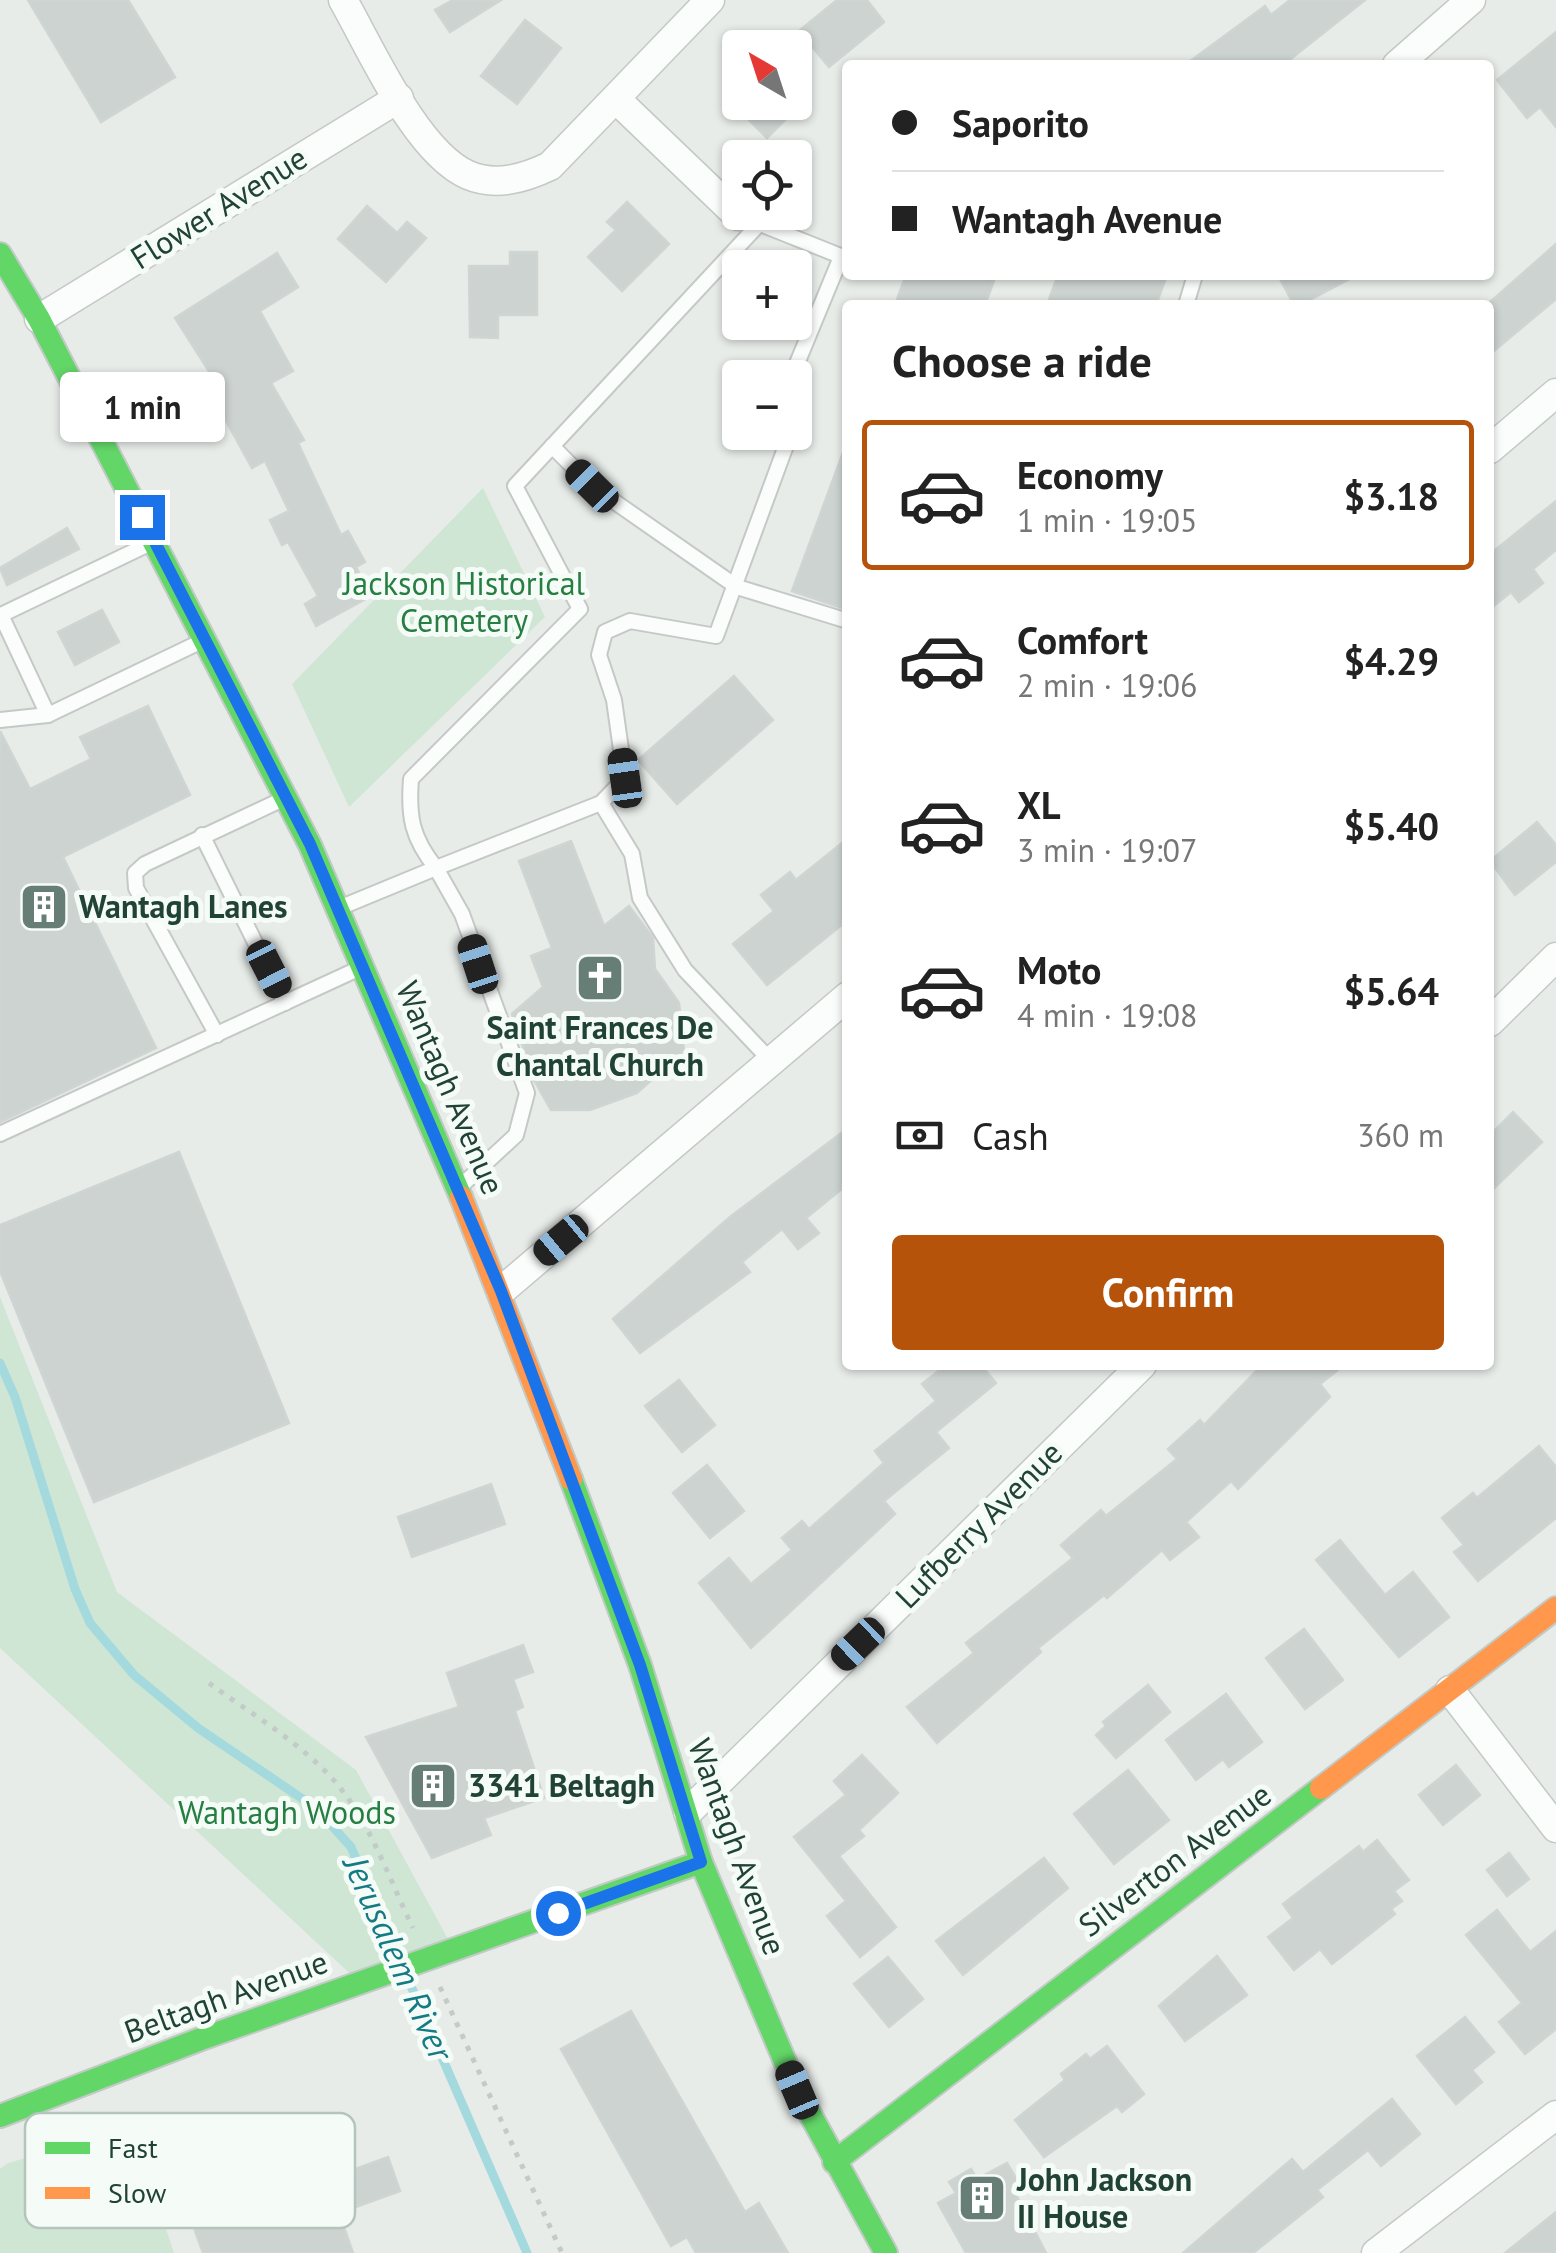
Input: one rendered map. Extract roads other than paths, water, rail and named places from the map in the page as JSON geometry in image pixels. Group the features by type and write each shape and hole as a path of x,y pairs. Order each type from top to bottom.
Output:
{"main road":[{"name":"Wantagh Avenue","path":"0,254 39,319 288,797 338,909 501,1291 640,1665 701,1862 797,2090 886,2253"},
{"name":"Silverton Avenue","path":"834,2162 1556,1608"},
{"name":"Beltagh Avenue","path":"0,2116 701,1862"}],"street":[{"path":"343,0 399,98 452,166 472,176 493,180 521,180 550,166 618,101 710,0"},
{"path":"1403,60 1471,0"},
{"name":"Flower Avenue","path":"39,319 399,98"},
{"path":"618,101 722,196"},
{"path":"1494,446 1556,393"},
{"path":"1494,1018 1556,957"},
{"path":"501,1291 842,1001"},
{"name":"Lufberry Avenue","path":"688,1812 1137,1370"},
{"path":"1450,1690 1556,1828"},
{"path":"1376,2253 1556,2114"}],"lane":[{"path":"458,1189 516,1135 527,1093 462,914 414,838 409,814 411,779 580,609 515,486 739,230"},
{"path":"773,230 842,257"},
{"path":"800,360 842,263"},
{"path":"552,446 592,486 736,587 842,619"},
{"path":"338,909 602,804 625,778 614,700 599,655 606,632 630,621 716,636 785,450"},
{"path":"48,714 0,615 155,541"},
{"path":"0,720 48,714 206,639"},
{"path":"217,1035 136,888 135,873 202,835 288,797"},
{"path":"602,804 632,854 640,898 685,970 771,1061"},
{"path":"202,835 286,1003"},
{"path":"0,1134 363,967"}],"waterway":[{"name":"Jerusalem River","path":"0,1363 15,1397 75,1589 90,1623 134,1675 198,1728 316,1808 351,1847 399,1958"},
{"name":"Jerusalem River","path":"407,1977 527,2253"}],"place":[{"name":"Wantagh Lanes","path":"44,907"},
{"name":"Saint Frances De Chantal Church","path":"600,978"},
{"name":"3341 Beltagh","path":"433,1786"},
{"name":"John Jackson II House","path":"982,2198"}],"park label":[{"name":"Jackson Historical Cemetery","path":"464,602"},
{"name":"Wantagh Woods","path":"287,1813"}]}
